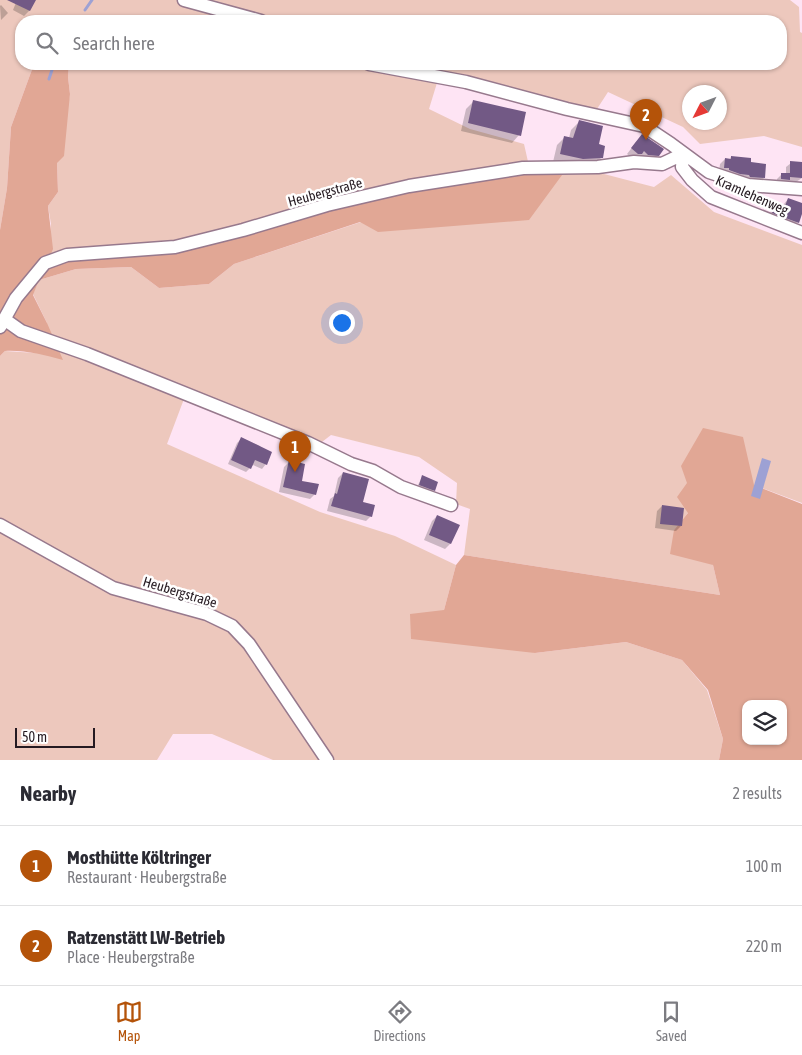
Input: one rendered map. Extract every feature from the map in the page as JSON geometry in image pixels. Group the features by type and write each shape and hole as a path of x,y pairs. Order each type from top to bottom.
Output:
{"street":[{"path":"184,0 238,15"},
{"path":"401,70 466,82 567,109 644,126 708,172 748,185 802,189"},
{"name":"Kramlehenweg","path":"684,154 682,167 692,180 711,197 802,233"},
{"name":"Heubergstraße","path":"452,505 401,487 373,471 334,457 308,443 87,354 2,323 16,298 45,263 67,255 175,247 327,206 418,185 523,168 598,167 634,162 662,164 684,154"},
{"name":"Heubergstraße","path":"0,525 113,588 208,614 232,626 249,644 327,760"}],"shaded area":[{"path":"0,0 790,0 799,7 800,32 802,33 802,147 764,136 700,144 686,130 727,130 727,85 682,85 682,127 608,92 597,109 440,73 429,109 470,129 524,144 529,166 203,241 47,264 51,224 48,206 58,192 57,163 70,94 69,70 787,70 787,15 15,15 15,70 32,70 11,127 7,188 0,230"},
{"path":"32,70 69,70 70,94 64,156 57,163 58,192 48,206 53,249 47,263 157,249 446,180 565,171 529,220 378,232 360,222 234,264 209,284 159,288 131,267 76,269 39,280 33,295 63,360 20,351 5,351 0,356 0,230 7,188 11,127"},
{"path":"565,171 604,174 654,187 671,175 714,212 802,245 802,503 754,485 687,483 688,513 674,530 713,565 720,595 464,555 470,509 456,504 457,483 419,457 331,435 318,445 187,391 167,444 320,512 395,536 456,565 444,610 535,653 626,642 682,660 707,690 723,739 719,760 273,760 212,734 173,734 157,760 0,760 0,356 5,351 36,353 47,323 33,294 39,280 76,269 131,267 159,288 209,284 234,264 361,222"},
{"path":"703,428 743,437 754,485 802,504 802,760 719,760 723,739 708,690 682,660 626,642 535,653 411,639 410,614 444,610 456,565 464,555 720,595 713,565 670,554 674,530 688,513 677,497 687,483 681,466"}],"water":[{"path":"762,458 771,461 760,499 751,496"}],"building":[{"path":"7,0 36,0 30,11"},
{"path":"473,100 526,112 521,136 468,123"},
{"path":"579,120 603,126 599,144 605,146 603,158 583,159 560,154 564,136 573,138"},
{"path":"642,134 664,149 659,156 648,155 644,151 642,154 638,154 631,148"},
{"path":"731,156 751,158 751,162 766,164 765,178 750,177 749,175 729,170 729,168 724,168 725,158 731,159"},
{"path":"790,161 802,162 802,178 790,177 790,180 781,179 781,173 790,173"},
{"path":"788,198 802,203 802,214 799,223 772,213 775,205 784,209"},
{"path":"241,437 272,452 267,465 255,460 251,469 231,460"},
{"path":"289,460 305,464 302,481 319,484 316,495 283,487"},
{"path":"343,472 369,479 363,502 375,505 372,517 331,506 335,493 337,494"},
{"path":"422,475 438,482 435,491 419,485"},
{"path":"662,505 684,508 682,526 660,524"},
{"path":"437,515 460,525 451,544 429,535"}],"waterway":[{"path":"85,10 92,0"},
{"path":"49,79 52,70"}],"place":[{"name":"Ratzenstätt LW-Betrieb","path":"646,140"},
{"name":"Mosthütte Költringer","path":"295,472"}]}
